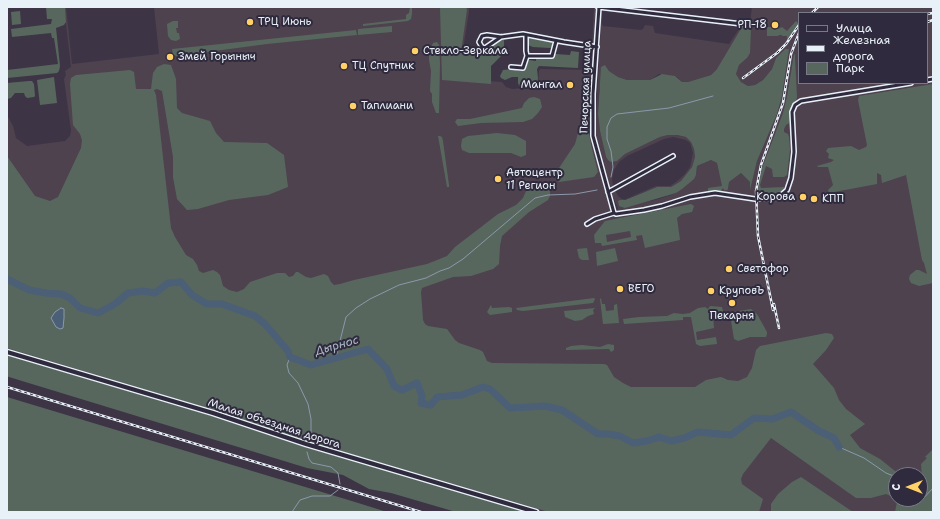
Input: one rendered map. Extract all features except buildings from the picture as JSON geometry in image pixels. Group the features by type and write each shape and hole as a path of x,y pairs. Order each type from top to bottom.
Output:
{"street":[{"path":"599,7 742,24"},
{"name":"Печорская улица","path":"599,7 593,94 593,136 615,214"},
{"path":"501,37 485,48 482,47 479,42 482,36 487,35 501,37 526,35 597,47"},
{"path":"511,67 523,68 527,56 526,35"},
{"path":"527,56 552,56 556,41"},
{"path":"587,224 595,219 615,214 644,210 690,197 715,193 755,199 778,198 787,190 790,178 794,152 792,112 795,105 809,100 904,84"},
{"path":"608,192 673,156"},
{"name":"Малая объездная дорога","path":"7,352 213,413 306,444 536,512"}],"shaded area":[{"path":"64,7 66,7 72,64 159,54 154,7 469,7 463,49 465,56 488,81 502,82 506,87 512,89 538,87 540,69 591,70 594,7 596,7 590,85 590,129 592,142 608,201 614,211 617,212 618,208 612,195 595,134 602,7 603,26 641,30 645,25 653,26 655,33 729,44 741,26 750,22 752,7 933,7 933,512 546,512 307,442 214,410 7,349 7,115 13,126 16,138 27,146 65,141 70,136 71,130 64,79 66,75 65,71 71,67","holes":["785,49 788,54 782,96 777,114 757,161 750,188 750,182 741,173 729,182 728,189 723,188 717,163 711,160 697,166 696,175 676,193 659,199 622,207 623,200 657,187 671,187 681,181 692,167 695,157 691,142 686,137 668,135 660,137 625,154 617,161 608,160 600,131 598,114 599,90 605,65 609,71 618,77 627,80 650,80 659,74 677,77 682,82 688,82 711,75 717,69 747,58 739,65 736,74 741,82 748,86 755,85 763,80 772,69 776,58","673,137 686,140 690,143 693,153 690,167 676,182 670,186 656,186 625,199 618,196 613,186 612,179 614,170 619,162 627,156 664,139"]}],"green space":[{"path":"46,7 65,7 66,22 64,25 56,28 60,66 59,71 57,73 7,78 7,70 58,64 54,38 52,38 51,33 12,37 11,29 51,24 52,19 47,19"},
{"path":"410,7 412,7 412,14 411,19 408,21 363,26 363,24 406,19 406,15 409,13"},
{"path":"440,7 466,7 467,10 461,52 476,53 492,46 501,39 504,40 504,50 501,56 491,66 491,84 442,80"},
{"path":"20,11 21,24 12,25 11,12"},
{"path":"173,21 178,21 178,28 176,28 180,39 176,41 171,40 168,36 167,24"},
{"path":"796,21 798,23 798,25 787,40 787,36 782,35 767,36 767,27 778,29 782,27 787,31"},
{"path":"392,26 392,32 358,35 358,29"},
{"path":"744,26 750,26 751,28 750,53 739,65 736,74 741,82 748,86 755,85 763,80 772,69 776,58 785,49 789,49 782,96 777,114 757,161 750,190 750,182 741,173 729,182 727,190 724,190 723,188 721,191 708,192 708,188 722,186 717,163 711,160 697,166 694,179 676,193 625,208 619,206 618,201 620,200 625,200 657,187 671,187 681,181 692,167 695,157 694,149 691,142 686,137 668,135 660,137 625,154 617,161 611,162 608,160 600,131 598,114 601,67 605,65 609,71 618,77 627,80 650,80 662,74 675,76 682,82 688,82 711,75 717,69"},
{"path":"356,30 357,35 267,44 177,56 173,55 172,49"},
{"path":"528,39 551,42 554,44 553,47 550,48 533,47 528,45"},
{"path":"437,42 439,45 440,63 439,113 436,113 432,102 432,94 430,91 431,71 429,60 429,53 433,43"},
{"path":"571,51 579,52 578,68 539,66 537,69 537,86 535,88 520,88 518,77 512,77 505,80 500,76 503,70 513,69 519,71 524,69 529,60 536,61 536,58 551,58 554,57 555,54 570,55"},
{"path":"794,54 797,97 796,101 792,104 789,123 784,129 784,132 788,134 789,137 790,150 787,175 784,177 773,177 772,169 766,166 760,185 761,188 784,187 784,189 774,196 759,196 757,193 762,168 783,113"},
{"path":"164,64 171,65 176,79 177,108 182,113 210,121 216,133 224,142 267,143 284,155 288,187 268,195 229,200 198,209 187,210 177,199 173,177 173,157 162,91 157,89 154,90 156,95 171,228 186,255 193,259 199,271 203,273 213,270 217,272 220,275 223,286 229,290 237,292 244,289 250,282 277,273 285,273 289,277 298,272 311,278 324,274 328,276 334,285 427,264 447,256 455,247 498,214 516,205 523,198 526,191 533,186 545,184 549,186 550,191 548,200 529,212 502,236 499,264 493,269 471,276 453,277 422,288 423,320 425,324 428,326 447,329 455,340 459,343 480,350 483,352 487,361 492,363 604,364 607,365 614,377 631,387 695,387 706,380 721,377 728,380 738,381 747,377 752,368 756,350 760,346 826,333 832,334 834,338 826,350 813,364 834,388 839,400 846,409 865,424 850,435 860,448 880,459 890,467 888,467 888,495 886,494 871,498 856,498 771,438 743,474 741,479 742,484 763,499 759,512 549,512 307,441 214,410 7,348 7,156 35,196 50,201 58,197 81,148 82,140 80,134 73,125 70,84 71,78 76,75 130,70 134,72 136,89 151,89 153,73 157,67"},
{"path":"54,77 57,103 40,105 37,80"},
{"path":"32,81 34,84 34,97 27,98 24,93 15,93 11,98 7,99 7,83"},
{"path":"933,84 933,283 919,286 911,283 909,279 910,275 916,270 927,274 922,260 906,175 882,183 881,175 877,173 877,184 829,193 828,190 833,185 828,167 817,166 834,160 828,158 829,154 826,151 828,148 851,146 859,150 866,147 867,145 858,100 859,96"},
{"path":"534,97 540,99 542,107 532,119 523,122 481,123 458,126 455,122 457,119 470,119 522,108 524,103 529,98"},
{"path":"588,111 588,129 598,172 594,177 559,182 556,180 555,176 557,171 575,144 583,115"},
{"path":"497,133 515,135 526,141 526,155 521,157 511,153 469,153 462,150 462,139 468,136"},
{"path":"438,136 442,137 443,141 449,187 447,187"},
{"path":"691,204 694,206 692,212 682,214 677,218 680,240 645,248 642,235 636,236 637,240 602,246 601,243 595,243 594,235 605,221","holes":["630,231 631,237 607,242 606,235"]},
{"path":"587,248 589,260 582,260 579,258 577,249"},
{"path":"615,248 618,261 597,266 596,252"},
{"path":"594,298 593,303 523,311 517,310 516,308"},
{"path":"601,298 602,304 605,304 606,311 614,310 614,305 617,304 619,323 603,324"},
{"path":"491,305 492,308 512,308 512,312 490,315 487,312"},
{"path":"710,306 722,307 724,315 713,316 714,328 696,332 697,340 716,337 717,344 700,346 696,344 691,317 683,317 683,320 624,324 623,319 667,316 674,313 690,313 698,308 705,307 708,309"},
{"path":"595,308 593,310 594,314 582,320 575,321 565,317 564,311"},
{"path":"751,309 757,314 767,332 766,337 750,337 738,341 734,339 731,321 726,316 726,313"},
{"path":"608,344 614,345 614,350 611,352 609,349 566,350 566,348 571,346 582,345 600,347"},
{"path":"7,355 212,416 305,447 530,512 456,512 391,493 369,489 343,475 307,468 9,377 7,376"},
{"path":"7,397 355,502 387,512 7,512"},
{"path":"933,449 933,512 895,512 896,507 928,507 928,467 921,467 921,464 927,458 925,457"},
{"path":"801,477 853,512 771,512 771,504 778,494 792,482"}],"water":[{"path":"61,308 64,309 64,318 63,328 60,329 56,327 51,318 55,312"}],"waterway":[{"path":"611,177 613,167 611,151 607,139 607,127 611,118 617,114 669,108 713,96"},
{"path":"336,357 346,317 370,299 399,285 426,278 449,268 463,259 535,198 548,195 575,194 597,190"},
{"name":"Дырнос","path":"7,279 29,290 61,294 70,298 80,308 98,313 115,304 128,293 143,291 155,293 168,283 181,282 192,295 207,304 222,304 255,316 265,324 288,351 290,357 311,365 368,349 387,369 394,386 402,390 417,383 422,396 421,403 431,405 437,397 462,395 483,387 490,389 510,408 545,406 562,410 598,434 620,436 633,443 659,437 671,441 684,438 698,432 731,435 754,418 772,419 791,412 819,431 834,438 839,447"},
{"path":"290,357 287,365 289,373 298,383 308,404 311,419 311,439"},
{"name":"Дырнос","path":"839,447 864,458 888,474"},
{"path":"307,452 312,463 331,467 338,473 340,484"},
{"name":"Дырнос","path":"928,493 933,488"},
{"path":"292,512 300,500 312,496 330,496 338,490"}],"railway":[{"path":"813,12 818,7"},
{"path":"928,14 933,13"},
{"path":"928,22 933,20"},
{"path":"743,78 777,53 786,44 798,26"},
{"path":"773,310 758,236 756,191 761,165 783,103 791,54 798,36"},
{"path":"774,304 779,328"},
{"path":"7,387 421,512"}],"place":[{"name":"ТРЦ Июнь","path":"250,22"},
{"name":"РП-18","path":"775,25"},
{"name":"Стекло-Зеркала","path":"415,51"},
{"name":"Змей Горыныч","path":"170,57"},
{"name":"ТЦ Спутник","path":"344,66"},
{"name":"Мангал","path":"570,85"},
{"name":"Таплиани","path":"353,106"},
{"name":"Автоцентр 11 Регион","path":"498,179"},
{"name":"Корова","path":"803,197"},
{"name":"КПП","path":"814,199"},
{"name":"Светофор","path":"729,269"},
{"name":"ВЕГО","path":"620,289"},
{"name":"КруповЪ","path":"711,291"},
{"name":"Пекарня","path":"732,303"}]}
